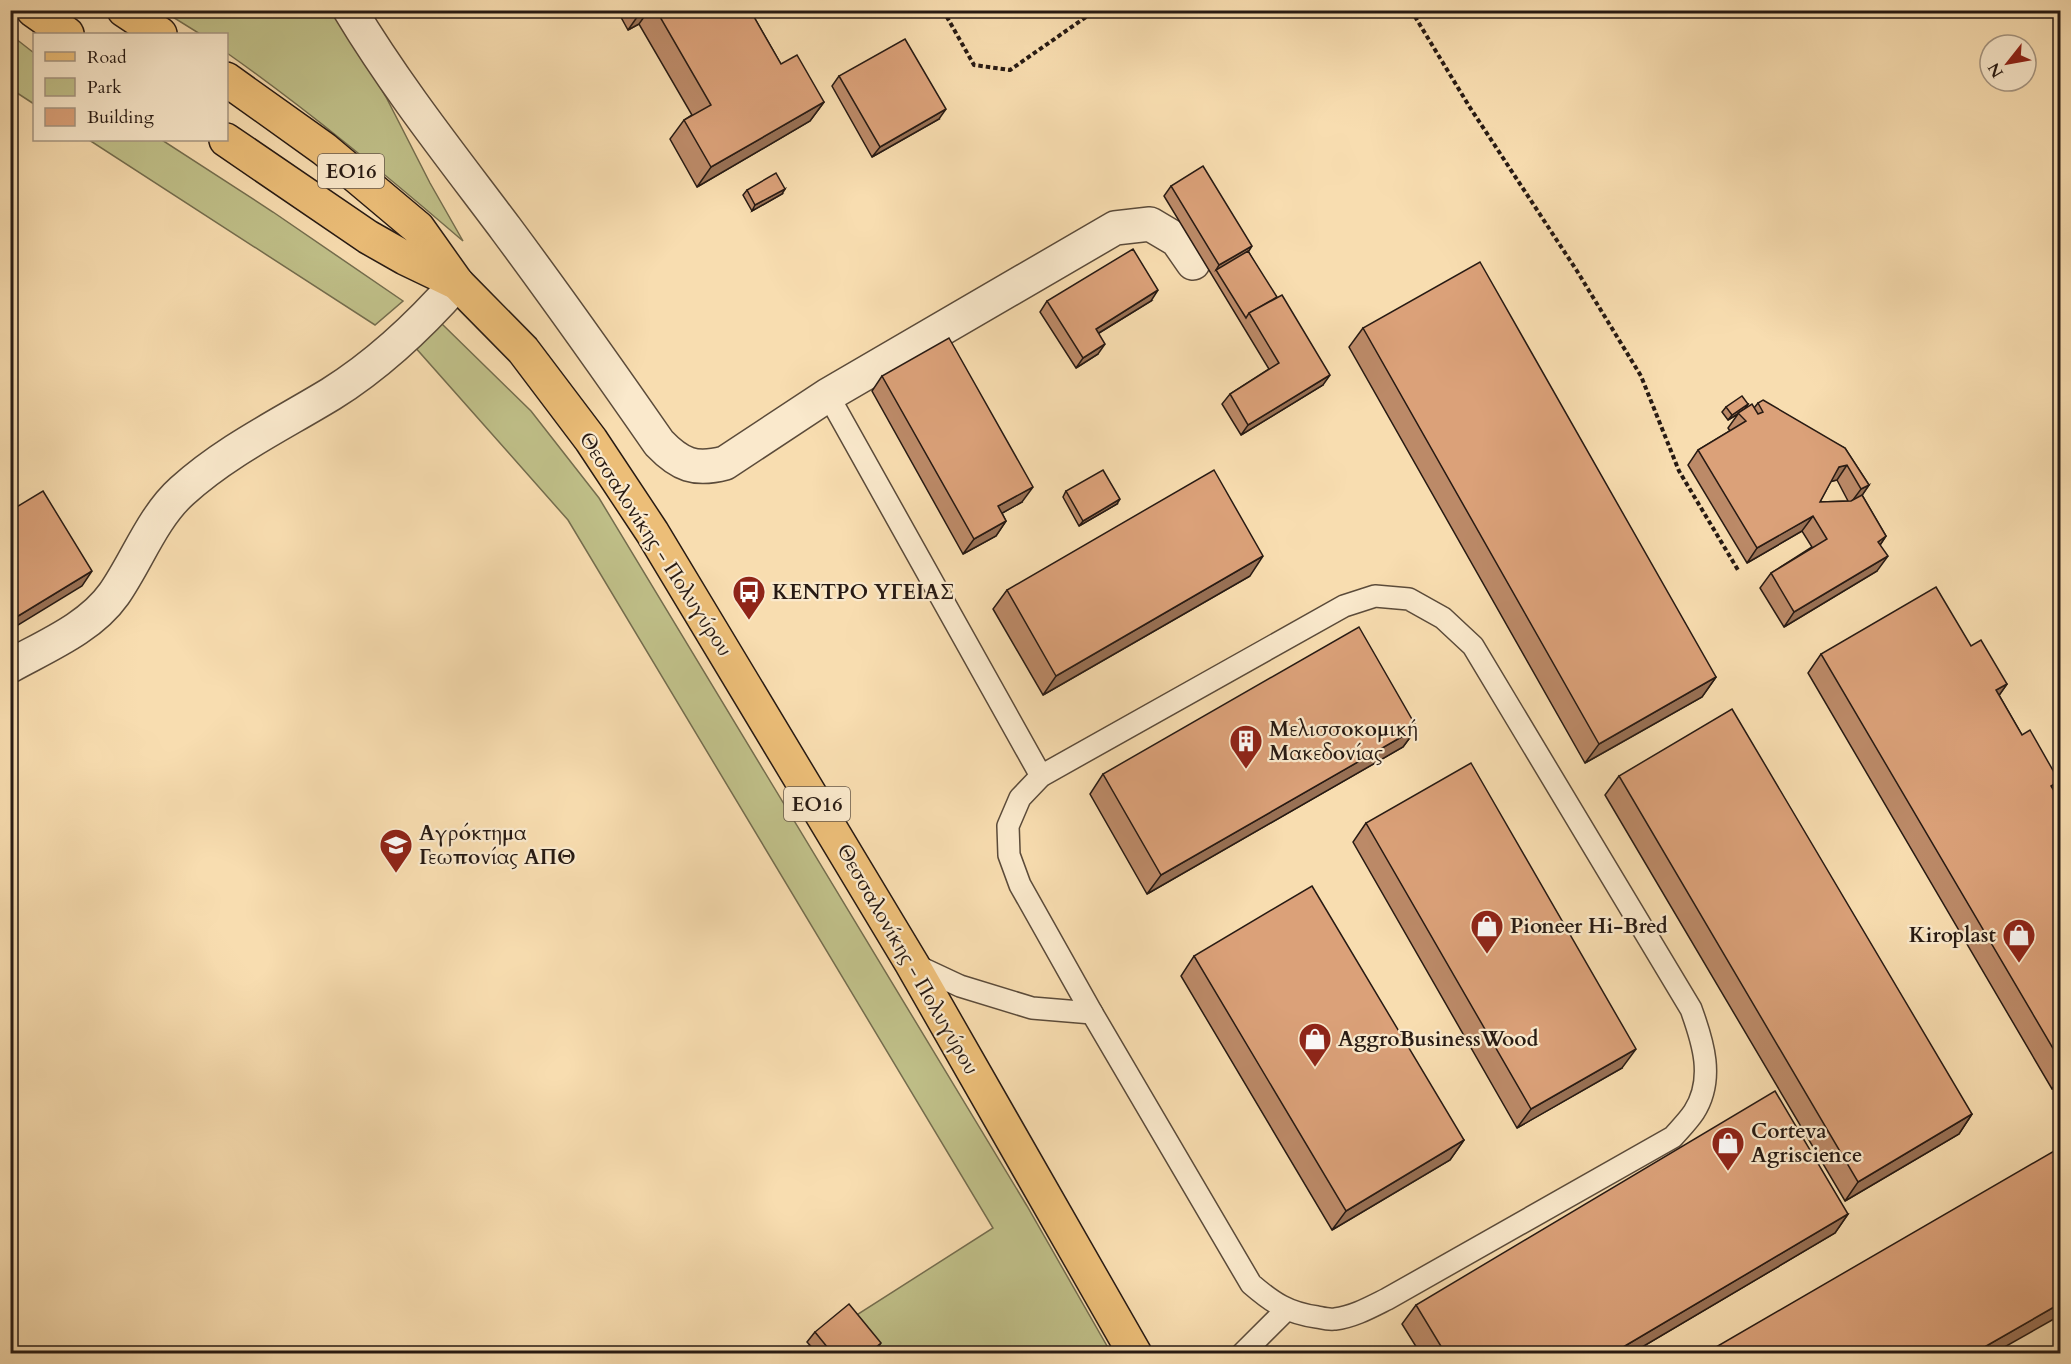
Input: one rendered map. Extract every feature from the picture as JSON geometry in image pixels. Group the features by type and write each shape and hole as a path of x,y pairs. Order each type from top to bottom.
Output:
{"main road":[{"path":"33,10 66,33"},
{"path":"124,10 158,33"},
{"name":"Θεσσαλονίκης - Πολυγύρου","path":"228,80 324,149 418,228 457,283 523,350 591,440 652,532 912,964 1135,1353"},
{"name":"Θεσσαλονίκης - Πολυγύρου","path":"227,141 368,237 457,283"}],"street":[{"path":"350,10 379,57 427,126 562,304 659,443 673,458 692,466 712,466 725,463 828,395 1114,228 1150,224 1177,240 1193,263"},
{"path":"10,666 82,625 100,610 114,594 159,519 180,492 213,466 261,434 332,393 392,349 457,283"}],"lane":[{"path":"828,395 1041,776"},
{"path":"1375,596 1409,599 1443,618 1473,646 1691,1009 1704,1047 1705,1083 1695,1111 1673,1137 1363,1311 1334,1320 1286,1310 1251,1284 1092,1013 1020,885 1009,855 1008,826 1020,798 1041,776 1344,606 1375,596"},
{"path":"912,964 960,986 1032,1008 1092,1013"},
{"path":"1242,1353 1286,1310"}],"path":[{"path":"943,10 974,65 1010,70 1096,10"},
{"path":"1411,10 1469,106 1577,272 1641,376 1679,471 1738,570"}],"green space":[{"path":"163,11 335,11 386,97 463,241 347,144 228,54 228,33 198,33"},
{"path":"11,35 33,52 33,103 11,89"},
{"path":"91,141 164,141 403,301 375,325"},
{"path":"442,324 531,411 599,498 1027,1206 1111,1353 797,1353 993,1228 568,520 414,346"}],"building":[{"path":"656,10 750,10 781,64 797,55 824,102 711,167 684,120 711,105"},
{"path":"905,39 946,109 880,147 839,76"},
{"path":"1203,166 1252,246 1219,265 1171,186"},
{"path":"776,173 785,189 755,205 747,190"},
{"path":"1133,249 1158,290 1096,329 1105,344 1083,358 1047,301"},
{"path":"1248,251 1277,297 1249,313 1246,318 1216,270"},
{"path":"1480,262 1716,677 1599,744 1363,328"},
{"path":"1282,295 1330,375 1248,425 1230,394 1279,363 1249,313"},
{"path":"949,338 1033,487 998,506 1006,521 974,539 882,376"},
{"path":"1742,396 1748,404 1732,415 1726,407"},
{"path":"1763,400 1845,448 1869,485 1861,489 1847,465 1839,467 1820,502 1851,501 1862,495 1886,536 1878,542 1888,556 1794,612 1771,573 1827,539 1813,516 1757,548 1698,450 1746,421 1738,413 1752,404 1758,414 1763,412 1758,403"},
{"path":"1103,470 1120,499 1083,521 1066,491"},
{"path":"1214,470 1263,556 1056,676 1007,590"},
{"path":"43,491 92,571 10,621 10,511"},
{"name":"Kiroplast","path":"1936,587 1971,646 1981,640 2007,684 1996,690 2022,735 2030,730 2059,781 2051,786 2061,802 2061,1062 1821,654"},
{"name":"Μελισσοκομική Μακεδονίας","path":"1359,627 1417,728 1161,875 1103,774"},
{"path":"1732,709 1972,1114 1858,1182 1619,776"},
{"name":"Pioneer Hi-Bred","path":"1471,763 1636,1049 1531,1109 1366,823"},
{"name":"AggroBusinessWood","path":"1312,886 1464,1140 1346,1211 1194,956"},
{"name":"Corteva Agriscience","path":"1775,1091 1848,1214 1613,1353 1445,1353 1416,1305"},
{"path":"2061,1147 2061,1303 1974,1353 1720,1353 1716,1347"},
{"path":"849,1304 881,1343 869,1353 832,1353 815,1332"}],"place":[{"name":"ΚΕΝΤΡΟ ΥΓΕΙΑΣ","path":"749,621"},
{"name":"Μελισσοκομική Μακεδονίας","path":"1246,770"},
{"name":"Αγρόκτημα Γεωπονίας ΑΠΘ","path":"396,874"},
{"name":"Pioneer Hi-Bred","path":"1487,955"},
{"name":"Kiroplast","path":"2019,964"},
{"name":"AggroBusinessWood","path":"1315,1068"},
{"name":"Corteva Agriscience","path":"1728,1172"}]}
